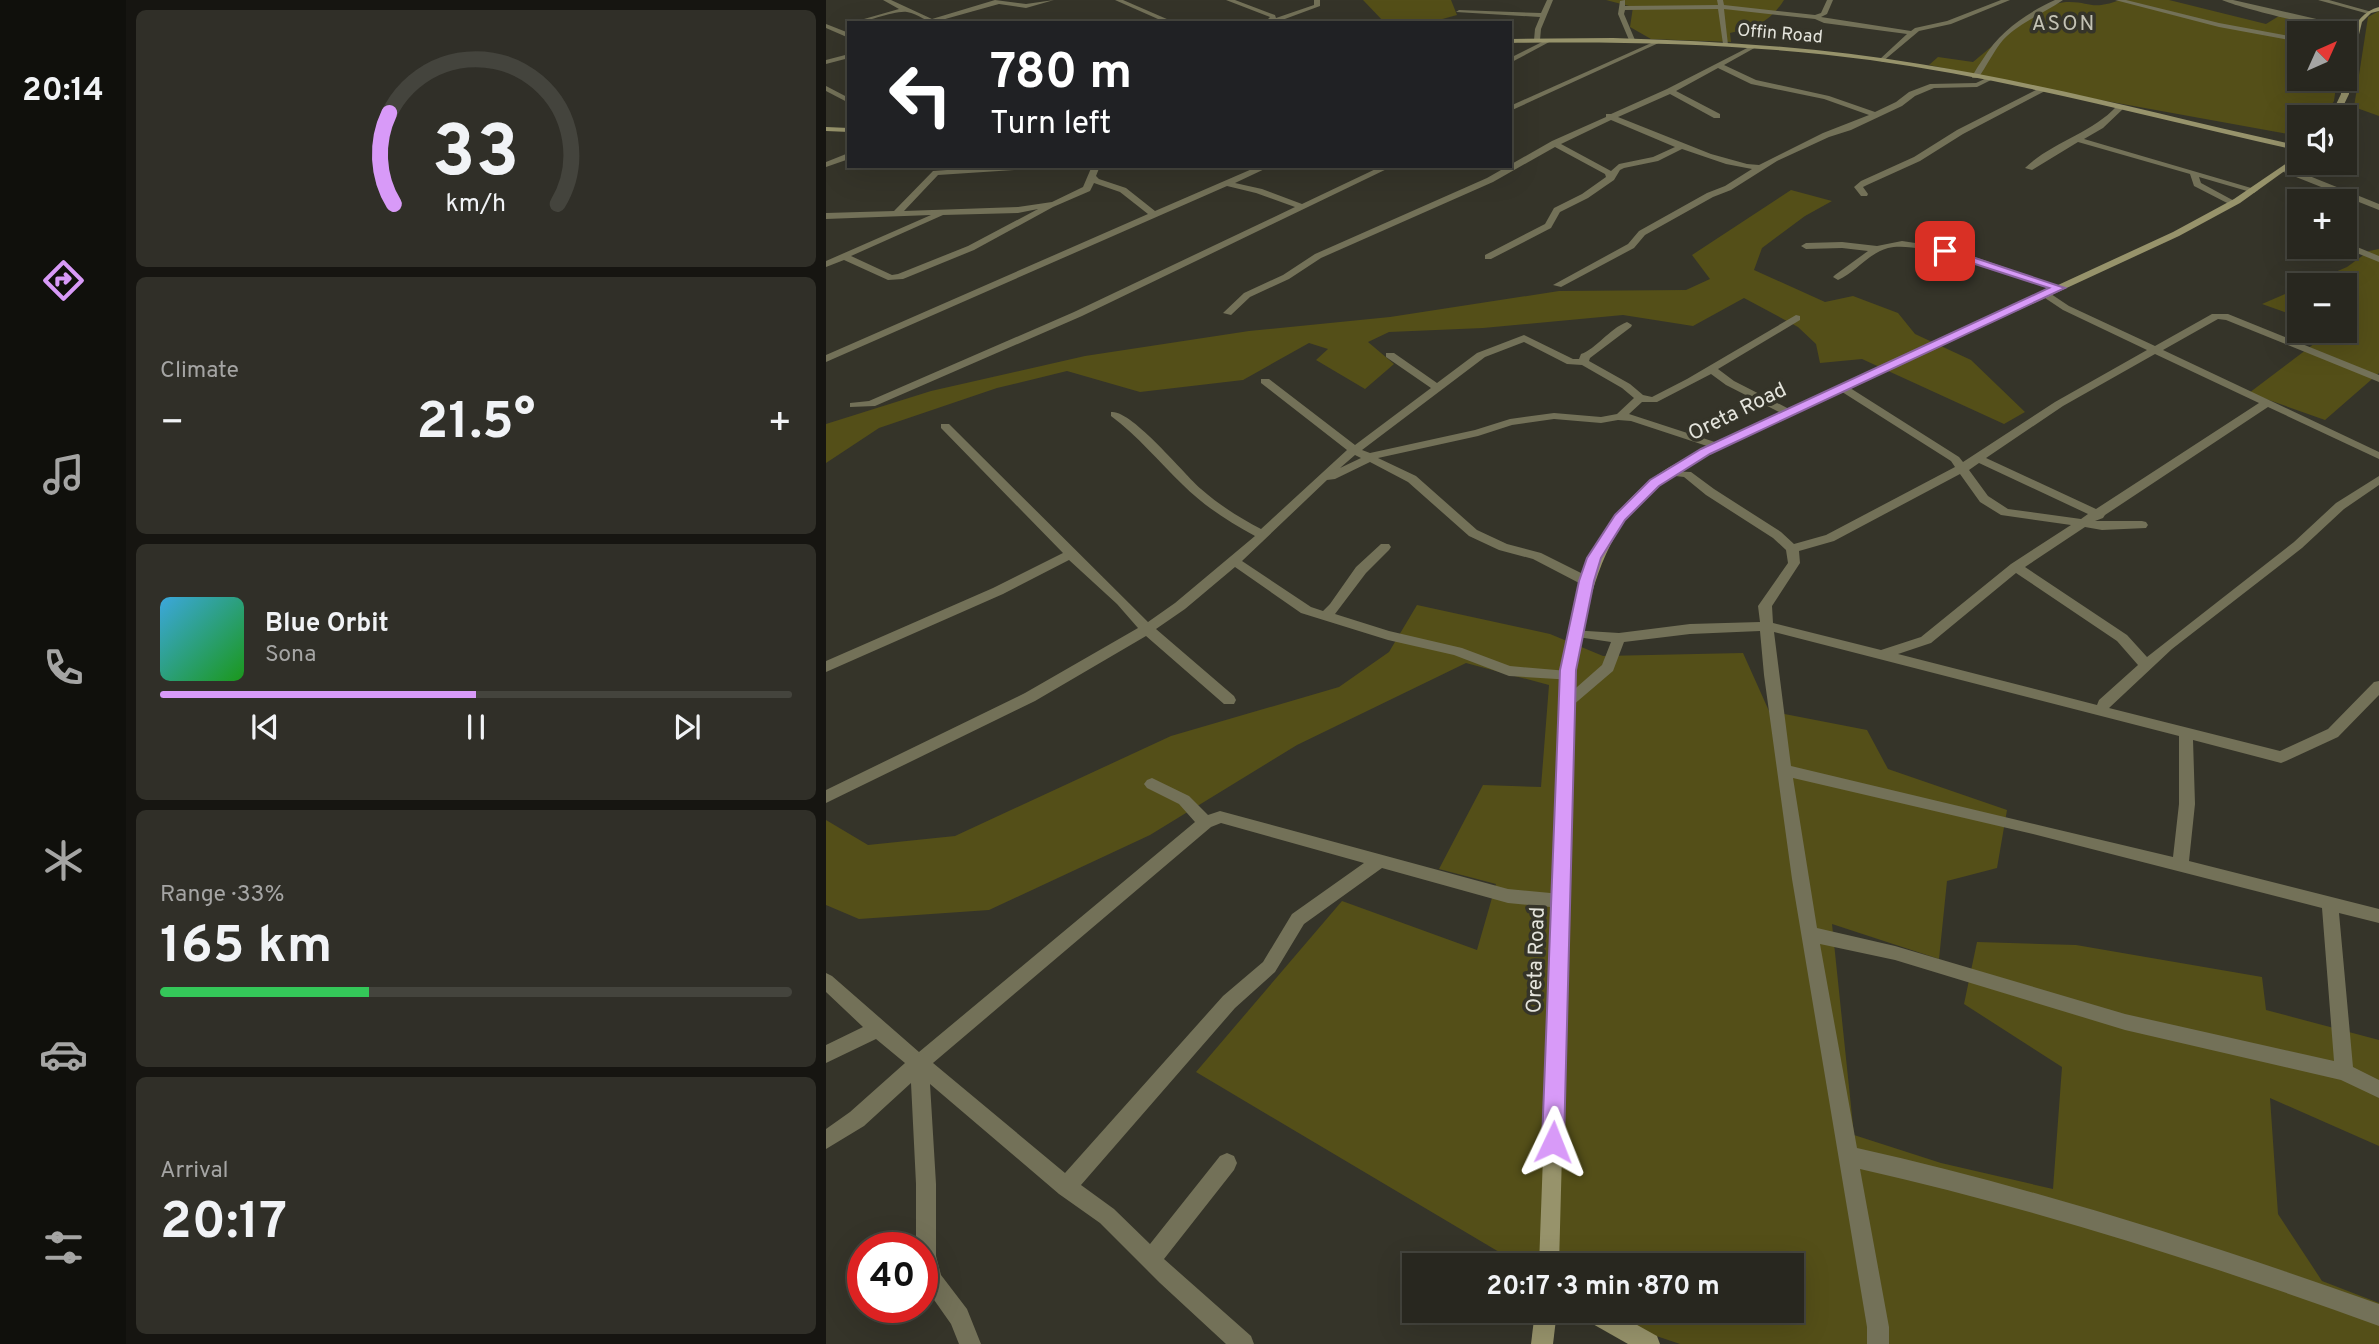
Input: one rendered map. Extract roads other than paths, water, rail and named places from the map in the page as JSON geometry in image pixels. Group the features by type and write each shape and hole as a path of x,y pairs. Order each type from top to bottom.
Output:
{"street":[{"path":"887,0 932,21"},
{"path":"937,21 999,1 1026,6 1051,0"},
{"path":"1118,0 1168,21"},
{"path":"1229,0 1273,16 1269,21"},
{"path":"1271,21 1309,10 1317,6 1317,0"},
{"path":"1537,40 1538,30 1550,0"},
{"path":"1816,17 1824,14 1830,0"},
{"path":"1882,60 1921,27 1955,21 2007,0"},
{"path":"1975,76 1994,47 2016,26 2060,0"},
{"path":"2118,0 2212,24 2287,38"},
{"path":"2225,0 2311,21"},
{"path":"2321,0 2369,12"},
{"path":"1632,40 1623,20 1623,4 1720,4 1911,33"},
{"path":"1720,4 1726,44"},
{"path":"859,21 905,9"},
{"path":"2357,29 2359,22 2369,12 2379,9"},
{"path":"1459,12 1545,15"},
{"path":"1512,60 1550,40"},
{"name":"Offin Road","path":"1512,41 1632,40 1726,44 1882,60 2043,90 2259,138"},
{"path":"1512,108 1660,41"},
{"path":"1512,167 1609,116 1670,90 1755,46"},
{"path":"826,62 847,57"},
{"path":"1720,66 1762,84 1824,97 1873,114"},
{"path":"1558,285 1631,246 1642,233 1803,145 1848,128 1933,86 1977,85 1989,79"},
{"path":"826,89 847,100"},
{"path":"1670,90 1717,116"},
{"path":"1864,194 1858,187 1864,183 1917,159 1960,132 2043,90"},
{"path":"2029,168 2054,149 2112,118 2120,108"},
{"path":"1609,116 1681,147 1745,167 1759,167"},
{"path":"826,130 847,130"},
{"path":"2259,138 2287,141"},
{"path":"2259,138 2287,146"},
{"path":"2076,139 2253,190"},
{"path":"1555,143 1608,172 1611,177"},
{"path":"1488,257 1548,226 1557,210 1585,196 1611,177 1616,168 1655,159 1681,147"},
{"path":"826,165 847,157"},
{"name":"Oreta Road","path":"1549,1253 1568,676 1586,581 1594,558 1619,518 1654,483 1717,446 2176,234 2234,203 2287,167"},
{"path":"897,213 936,173 1014,168"},
{"path":"843,256 891,278 900,277 971,248 1054,204 1079,194 1087,189 1096,168"},
{"path":"826,359 1263,168"},
{"path":"854,405 871,404 982,358 1385,168"},
{"path":"1228,313 1247,295 1286,276 1318,256 1490,180 1511,168"},
{"path":"2284,169 2379,207"},
{"path":"2194,174 2197,184 2234,203"},
{"path":"1093,178 1105,187 1120,188 1135,202 1155,214"},
{"path":"1226,183 1259,191 1300,206"},
{"path":"826,216 862,217 897,213 1018,210 1054,204"},
{"path":"826,264 946,212"},
{"path":"1838,277 1879,249 1894,244 1935,248 2059,288"},
{"path":"1806,246 1842,245 1879,249"},
{"path":"2364,251 2378,246"},
{"path":"2357,249 2379,258"},
{"path":"2045,294 2066,308 2379,456"},
{"path":"1792,549 1830,538 1963,468 2059,404 2220,315 2379,379"},
{"path":"826,797 1030,697 1147,629 1180,606 1234,561 1354,450 1481,355 1524,338 1571,362 1584,362 1626,386 1640,398 1653,400 1796,318"},
{"path":"1584,362 1585,356 1628,325"},
{"path":"1390,355 1438,388"},
{"path":"1710,368 1730,383 1790,413"},
{"path":"1265,381 1354,450 1412,479 1473,533 1503,547 1537,556 1586,581"},
{"path":"1843,388 1955,459 1984,499 2005,512 2115,527 2142,525"},
{"path":"1620,417 1640,398"},
{"path":"1880,655 1926,640 2016,567 2267,403"},
{"path":"1115,415 1143,434 1180,476 1217,509 1262,534"},
{"path":"1313,487 1370,456 1478,433 1510,422 1554,416 1601,420 1620,417 1717,446"},
{"path":"945,426 1147,629 1229,700"},
{"path":"1978,458 2098,514"},
{"path":"1671,473 1687,474 1777,535 1792,549 1794,563 1765,606 1771,675 1809,934 1878,1327 1878,1344"},
{"path":"2104,704 2167,646 2298,545 2340,506 2379,480"},
{"path":"1325,616 1335,607 1362,570 1385,547"},
{"path":"826,667 998,591 1072,553"},
{"path":"1234,561 1301,607 1325,616 1457,652 1509,671 1568,676"},
{"path":"2016,567 2122,638 2146,665"},
{"path":"1576,633 1619,638 1690,629 1768,626 2281,757 2333,733 2379,686"},
{"path":"1567,702 1608,668 1619,638"},
{"path":"2180,866 2187,804 2186,734"},
{"path":"1785,770 2379,916"},
{"path":"1152,784 1184,800 1205,823"},
{"path":"826,1140 857,1119 919,1063 1205,823 1228,817 1508,896 1561,901"},
{"path":"1066,1186 1230,1002 1269,967 1298,919 1379,861"},
{"path":"2330,904 2344,1072"},
{"path":"1809,934 1895,953 2125,1022 2344,1072 2379,1089"},
{"path":"826,981 878,1029 1066,1186 1079,1193 1115,1223 1242,1344"},
{"path":"826,1054 878,1029"},
{"path":"919,1063 926,1184 926,1256 932,1280 959,1317 970,1344"},
{"path":"1847,1156 2011,1194 2232,1262 2379,1315"},
{"path":"1151,1259 1227,1163"},
{"path":"1542,1344 1545,1323"},
{"path":"1613,1323 1649,1344"}],"district":[{"name":"ASON","path":"2064,23"}]}
